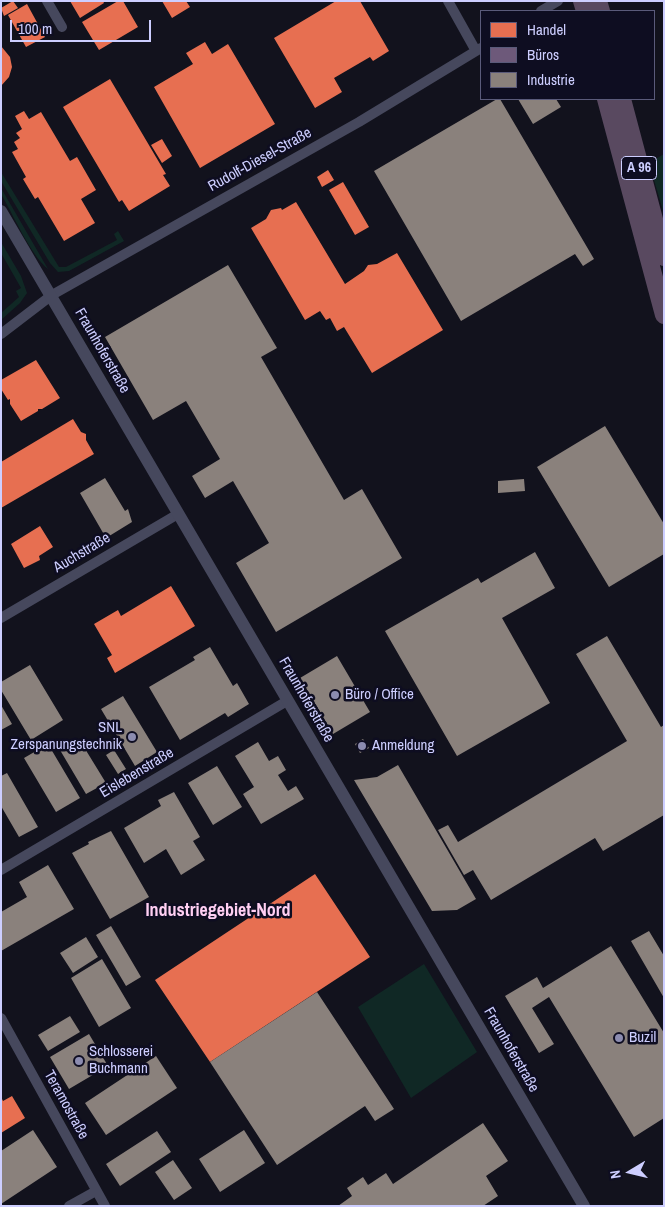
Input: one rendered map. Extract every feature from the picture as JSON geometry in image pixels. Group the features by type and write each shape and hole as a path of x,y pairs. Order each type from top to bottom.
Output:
{"highway":[{"name":"A 96","path":"606,100 664,315"},
{"name":"A 96","path":"622,100 664,257"}],"street":[{"path":"47,1 62,27"},
{"path":"448,1 479,50"},
{"path":"543,10 558,1"},
{"name":"Rudolf-Diesel-Straße","path":"1,334 52,295 359,122 479,50"},
{"name":"Fraunhoferstraße","path":"1,211 52,295 287,701 584,1206"},
{"name":"Auchstraße","path":"1,618 178,514"},
{"name":"Eislebenstraße","path":"1,870 287,701"},
{"name":"Teramostraße","path":"1,1018 105,1206"},
{"path":"69,1206 96,1191"}],"green space":[{"path":"664,154 664,214 649,163"},
{"path":"1,172 59,267 66,267 117,240 114,234 118,231 124,241 69,271 58,272 50,263 1,181"},
{"path":"1,188 48,269 35,255 29,245 1,194"},
{"path":"1,242 21,276 27,293 20,303 1,320 1,313 19,297 16,291 21,288 1,253"},
{"path":"424,964 477,1052 411,1098 358,1007"}],"building: Handel":[{"path":"13,1 18,8 4,16 1,8"},
{"path":"70,1 103,1 104,3 80,18"},
{"path":"118,1 123,1 138,27 99,50 82,22"},
{"path":"162,1 186,1 190,7 172,18"},
{"path":"336,1 360,1 389,51 373,61 370,57 334,78 342,92 315,108 274,38"},
{"path":"27,4 45,37 26,47 8,15"},
{"path":"205,42 212,54 228,44 275,124 200,168 154,87 193,64 186,53"},
{"path":"1,46 10,57 12,67 9,77 1,86"},
{"path":"110,79 166,174 163,175 170,186 129,211 122,200 119,202 63,107"},
{"path":"24,111 29,119 41,112 70,161 77,157 96,190 81,199 95,223 64,241 38,197 35,199 23,179 26,177 12,152 18,149 14,142 20,138 16,133 22,129 15,116"},
{"path":"162,139 172,156 162,163 151,145"},
{"path":"328,170 334,180 322,187 317,177"},
{"path":"343,182 369,227 355,235 329,190"},
{"path":"296,202 345,284 364,271 368,265 377,264 397,253 443,330 372,373 344,327 337,331 330,318 326,320 320,311 305,320 251,228 266,219 271,210 281,208 282,210"},
{"path":"36,360 60,398 42,409 38,409 38,411 21,421 10,404 10,399 8,400 1,389 1,380"},
{"path":"73,419 81,432 86,434 86,440 94,454 1,508 1,462"},
{"path":"40,526 53,547 39,556 40,560 24,568 11,544"},
{"path":"171,586 195,626 115,673 107,658 112,655 94,624 118,610 121,616"},
{"path":"315,874 370,957 210,1062 155,980"},
{"path":"12,1096 25,1118 1,1133 1,1097 3,1101"}],"building: Büros":[{"path":"586,248 593,259 583,265 576,253"}],"building: Industrie":[{"path":"495,100 501,100 594,259 583,266 575,254 461,321 374,171"},
{"path":"519,100 557,100 561,107 533,124"},
{"path":"228,265 277,348 261,357 344,500 362,489 402,558 276,632 236,563 269,543 233,481 205,498 192,476 220,459 186,401 153,420 105,337"},
{"path":"605,426 664,524 664,554 609,587 537,467"},
{"path":"105,478 125,511 128,509 132,522 106,538 80,493"},
{"path":"524,479 525,491 498,493 498,481"},
{"path":"535,552 555,588 502,618 550,703 457,756 385,631 478,578 481,583"},
{"path":"607,636 661,727 664,725 664,815 603,851 595,838 491,900 473,870 464,875 438,830 448,825 458,842 627,741 576,654"},
{"path":"210,647 233,686 237,683 249,704 228,717 225,713 180,740 149,687 195,660 193,657"},
{"name":"Büro / Office","path":"337,656 370,712 333,734 300,678"},
{"path":"30,665 63,720 31,740 1,690 1,682"},
{"name":"SNL Zerspanungstechnik","path":"123,696 157,752 135,766 101,709"},
{"path":"1,705 12,724 1,730"},
{"path":"79,739 106,783 86,794 60,750"},
{"name":"Anmeldung","path":"363,739 369,748 360,753 355,744"},
{"path":"258,742 269,761 278,756 286,770 278,775 288,791 296,786 304,799 261,824 243,794 254,787 235,756"},
{"path":"48,744 80,798 56,812 24,758"},
{"path":"114,750 126,769 118,774 106,755"},
{"path":"398,765 476,899 457,910 432,911 354,780 377,777"},
{"path":"217,766 242,807 213,825 188,783"},
{"path":"7,773 38,827 19,837 1,806 1,776"},
{"path":"174,792 200,837 193,841 205,860 181,875 166,849 144,863 124,828 161,806 158,800"},
{"path":"111,831 149,897 110,919 72,853 89,844 88,842"},
{"path":"48,865 74,909 1,951 1,912 27,897 19,882"},
{"path":"111,926 141,977 126,986 96,935"},
{"path":"649,931 664,956 664,998 631,941"},
{"path":"86,937 98,957 73,973 60,953"},
{"name":"Buzil","path":"611,946 664,1033 664,1118 634,1137 549,997 532,1008 554,1044 539,1053 505,996 537,977 543,988"},
{"path":"102,959 131,1008 99,1027 71,978"},
{"path":"317,992 394,1109 375,1121 365,1106 277,1165 210,1062"},
{"path":"70,1016 80,1032 48,1051 38,1035"},
{"name":"Schlosserei Buchmann","path":"89,1034 108,1066 69,1089 50,1057"},
{"path":"156,1056 177,1088 106,1135 85,1103"},
{"path":"483,1123 508,1161 486,1176 498,1196 483,1206 338,1206 352,1196 347,1188 363,1177 368,1185 386,1173 393,1184"},
{"path":"33,1130 57,1167 1,1204 1,1151"},
{"path":"244,1130 265,1163 220,1192 199,1159"},
{"path":"157,1131 171,1152 120,1186 106,1164"},
{"path":"173,1160 192,1188 174,1200 155,1172"}],"place":[{"name":"Büro / Office","path":"335,695"},
{"name":"SNL Zerspanungstechnik","path":"132,737"},
{"name":"Anmeldung","path":"362,746"},
{"name":"Buzil","path":"619,1038"},
{"name":"Schlosserei Buchmann","path":"79,1061"}],"district":[{"name":"Industriegebiet-Nord","path":"218,911"}]}
